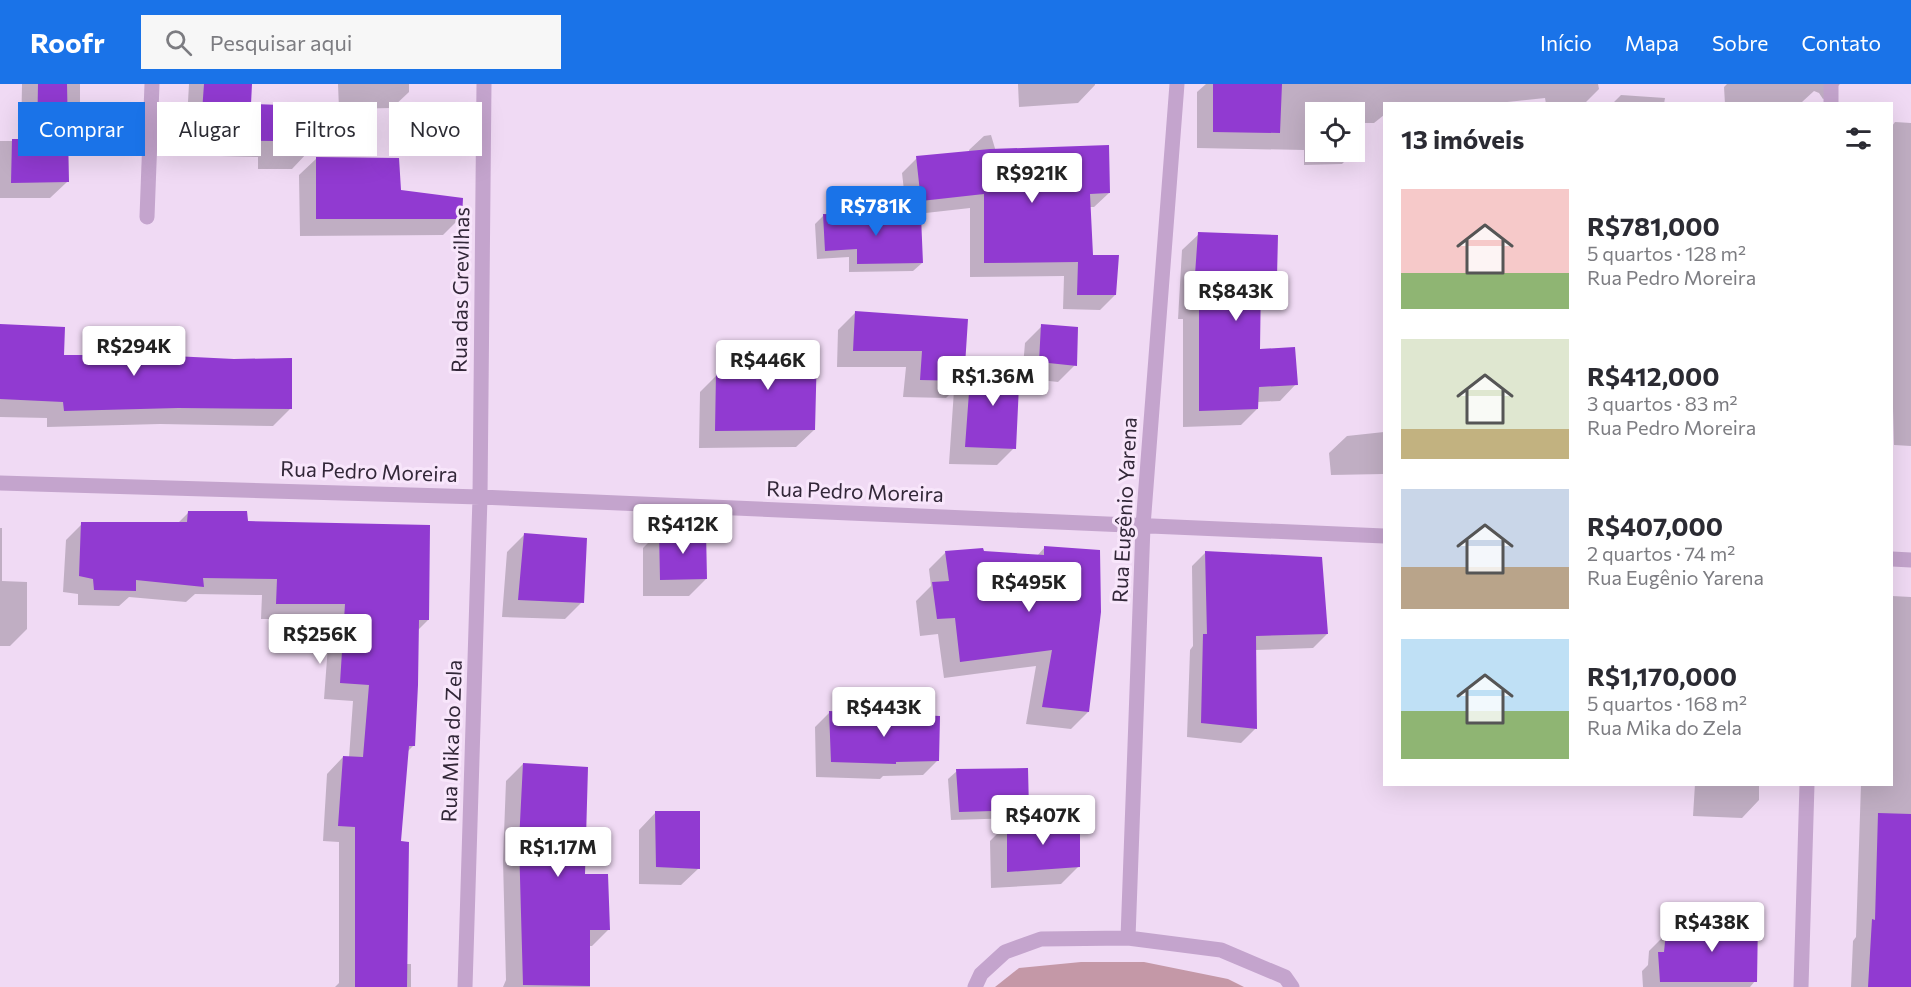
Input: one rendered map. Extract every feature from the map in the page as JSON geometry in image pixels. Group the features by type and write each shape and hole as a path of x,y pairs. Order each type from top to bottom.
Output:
{"street":[{"path":"147,216 152,84"},
{"name":"Rua das Grevilhas","path":"480,497 484,84"},
{"name":"Rua Eugênio Yarena","path":"1128,938 1143,526 1177,84"},
{"path":"1831,102 1832,84"},
{"name":"Rua Pedro Moreira","path":"0,483 480,497 1383,536"},
{"name":"Rua Mika do Zela","path":"465,987 480,497"},
{"path":"1893,559 1911,560"},
{"path":"1801,987 1807,786"},
{"path":"975,987 981,974 1005,952 1041,939 1128,938 1221,950 1285,977 1292,987"}],"shaded area":[{"path":"1081,962 1144,962 1228,979 1244,987 995,987 1019,968"}],"building":[{"path":"38,84 67,84 67,102 38,102"},
{"path":"204,84 252,84 251,102 203,102"},
{"path":"1213,84 1282,84 1280,133 1213,132"},
{"path":"261,104 273,105 273,141 261,141"},
{"path":"12,139 18,139 18,156 68,156 69,182 11,183"},
{"path":"1109,145 1110,193 1090,194 1093,255 1119,255 1116,295 1077,295 1078,262 984,263 984,194 921,201 916,156 990,149"},
{"path":"316,157 399,158 401,190 463,198 462,219 316,219"},
{"path":"823,214 921,216 923,263 857,264 857,249 825,251"},
{"path":"1198,232 1278,235 1277,277 1261,277 1260,349 1295,347 1298,385 1259,387 1258,409 1199,411 1199,303 1193,303"},
{"path":"855,311 968,319 964,381 920,380 922,351 853,351"},
{"path":"0,324 65,327 64,355 292,358 292,409 178,408 64,411 63,402 0,399"},
{"path":"1041,324 1078,327 1077,366 1039,362"},
{"path":"736,348 817,350 815,430 715,431 716,373 735,373"},
{"path":"1020,364 1016,449 965,447 971,365"},
{"path":"188,511 247,511 248,521 430,525 429,620 419,620 415,746 409,746 401,841 409,842 407,987 355,987 355,827 338,826 343,756 363,757 369,685 340,683 345,604 276,604 277,579 203,578 204,587 136,580 136,591 94,590 93,579 79,576 81,522 187,522"},
{"path":"659,530 706,531 707,579 660,580"},
{"path":"524,533 587,538 584,603 518,600"},
{"path":"1044,546 1100,550 1101,612 1089,712 1042,707 1052,650 960,662 955,618 937,619 932,582 949,581 945,551 983,548 984,551 1044,555"},
{"path":"1205,551 1322,557 1328,634 1256,636 1257,729 1201,723 1203,634 1207,634"},
{"path":"829,711 940,716 939,761 896,762 896,764 831,762"},
{"path":"523,763 588,767 585,874 608,874 610,930 590,930 590,986 523,985 519,842"},
{"path":"1028,768 1029,810 959,812 956,769"},
{"path":"655,811 700,811 700,869 656,867"},
{"path":"1878,813 1911,814 1911,987 1868,987 1872,919 1875,920"},
{"path":"1080,822 1080,867 1007,872 1007,823"},
{"path":"1758,918 1757,982 1660,982 1658,952 1664,952 1666,932 1694,933 1694,921"}]}
